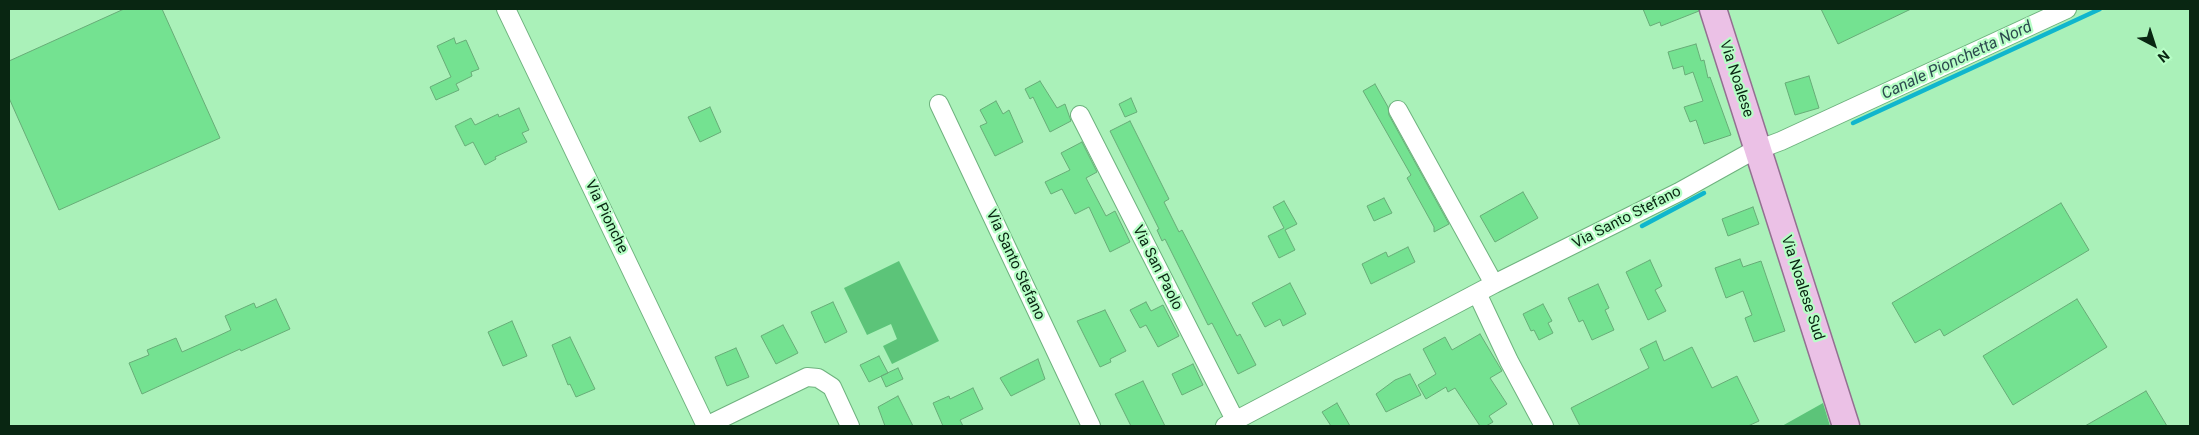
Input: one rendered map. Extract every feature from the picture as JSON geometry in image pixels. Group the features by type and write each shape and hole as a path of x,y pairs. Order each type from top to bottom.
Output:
{"main road":[{"name":"Via Noalese","path":"1713,9 1758,150"},
{"name":"Via Noalese Sud","path":"1758,150 1846,426"}],"street":[{"name":"Via Pionche","path":"506,9 706,426"},
{"name":"Via Santo Stefano","path":"1230,423 1494,284 1679,192 1758,150 2067,9"},
{"name":"Via Santo Stefano","path":"939,104 1091,426"},
{"path":"1398,110 1494,284"},
{"name":"Via San Paolo","path":"1080,115 1230,423"},
{"path":"1477,293 1509,362 1544,426"},
{"path":"706,426 807,377 818,378 832,387 850,426"}],"green space":[{"path":"899,261 939,341 892,364 883,346 897,339 891,324 867,335 844,288"},
{"path":"1823,403 1830,426 1782,426"}],"building":[{"path":"124,9 162,9 220,138 59,210 9,98 9,61"},
{"path":"1643,9 1698,9 1699,11 1661,26 1660,22 1650,26"},
{"path":"1821,9 1911,9 1838,44"},
{"path":"454,38 456,44 466,40 479,69 471,72 472,76 456,84 459,90 436,100 430,87 451,77 437,46"},
{"path":"1696,44 1701,61 1704,60 1708,78 1710,77 1731,135 1704,144 1696,120 1690,122 1684,107 1703,101 1693,72 1685,75 1683,66 1673,69 1668,52"},
{"path":"1809,76 1819,108 1795,115 1785,83"},
{"path":"1040,81 1057,108 1065,104 1071,121 1050,132 1033,97 1030,99 1025,89"},
{"path":"1375,84 1388,107 1389,115 1449,224 1434,232 1434,227 1407,178 1411,175 1363,91"},
{"path":"1131,98 1137,112 1125,117 1119,104"},
{"path":"996,101 1003,114 1009,110 1023,142 995,156 980,126 987,123 980,110"},
{"path":"710,107 721,132 700,142 688,117"},
{"path":"519,108 529,130 522,133 527,142 495,157 496,159 485,165 473,142 465,146 455,126 471,118 475,125 498,114 499,117"},
{"path":"1130,121 1169,199 1164,202 1179,232 1182,230 1237,336 1240,334 1256,365 1238,374 1212,323 1208,325 1165,239 1162,241 1157,230 1159,229 1110,131"},
{"path":"1082,142 1097,172 1086,178 1106,216 1115,211 1130,242 1110,252 1089,207 1075,214 1062,189 1051,194 1045,182 1070,170 1061,153"},
{"path":"1523,192 1538,218 1495,242 1480,216"},
{"path":"1384,198 1392,213 1374,221 1367,206"},
{"path":"1284,201 1297,224 1285,230 1295,250 1279,258 1268,236 1284,228 1273,207"},
{"path":"2061,203 2089,250 1944,336 1940,329 1915,343 1892,303"},
{"path":"1753,207 1759,224 1728,236 1722,219"},
{"path":"1408,247 1415,262 1371,284 1362,264 1386,252 1388,257"},
{"path":"1740,259 1743,267 1761,261 1785,331 1754,342 1745,318 1752,315 1743,291 1726,298 1715,268"},
{"path":"1650,260 1662,286 1655,290 1666,311 1648,320 1626,272"},
{"path":"1290,283 1306,314 1283,326 1280,319 1265,327 1252,303"},
{"path":"1598,284 1609,308 1605,310 1614,330 1592,340 1583,320 1579,322 1568,298"},
{"path":"276,299 290,329 241,351 240,349 142,394 129,363 149,355 147,350 176,338 182,352 231,330 225,316 254,303 256,308"},
{"path":"2077,299 2107,347 2013,405 1983,356"},
{"path":"833,302 847,332 825,343 811,312"},
{"path":"1146,302 1151,311 1163,305 1179,336 1158,347 1146,325 1140,328 1130,310"},
{"path":"1543,304 1552,321 1548,323 1553,333 1539,340 1534,330 1531,331 1523,314"},
{"path":"1105,310 1126,351 1110,359 1111,362 1100,367 1077,321"},
{"path":"512,321 527,356 503,366 488,332"},
{"path":"783,325 798,353 776,364 761,336"},
{"path":"1480,334 1502,371 1490,378 1507,404 1489,416 1493,422 1486,426 1480,426 1455,388 1448,392 1446,387 1426,399 1418,385 1436,374 1423,349 1445,337 1452,350"},
{"path":"570,337 595,389 576,397 570,384 568,385 552,345"},
{"path":"1656,341 1664,361 1692,347 1712,388 1737,376 1759,421 1748,426 1580,426 1571,408 1649,368 1640,349"},
{"path":"736,348 749,377 727,386 715,357"},
{"path":"879,356 888,373 869,382 860,365"},
{"path":"1038,359 1045,379 1011,396 1000,378"},
{"path":"1193,364 1203,385 1182,395 1172,374"},
{"path":"898,368 903,379 886,387 881,376"},
{"path":"1410,374 1421,395 1386,412 1376,394 1395,380"},
{"path":"1143,381 1165,426 1131,426 1115,394"},
{"path":"973,388 983,409 960,420 963,426 943,426 933,403 949,396 950,399"},
{"path":"2146,391 2167,426 2085,426"},
{"path":"898,396 913,426 885,426 878,407"},
{"path":"1337,403 1350,426 1331,426 1322,412"}],"waterway":[{"name":"Canale Pionchetta Nord","path":"1853,123 2100,9"},
{"name":"Canale Pionchetta Nord","path":"1642,226 1704,193"}]}
